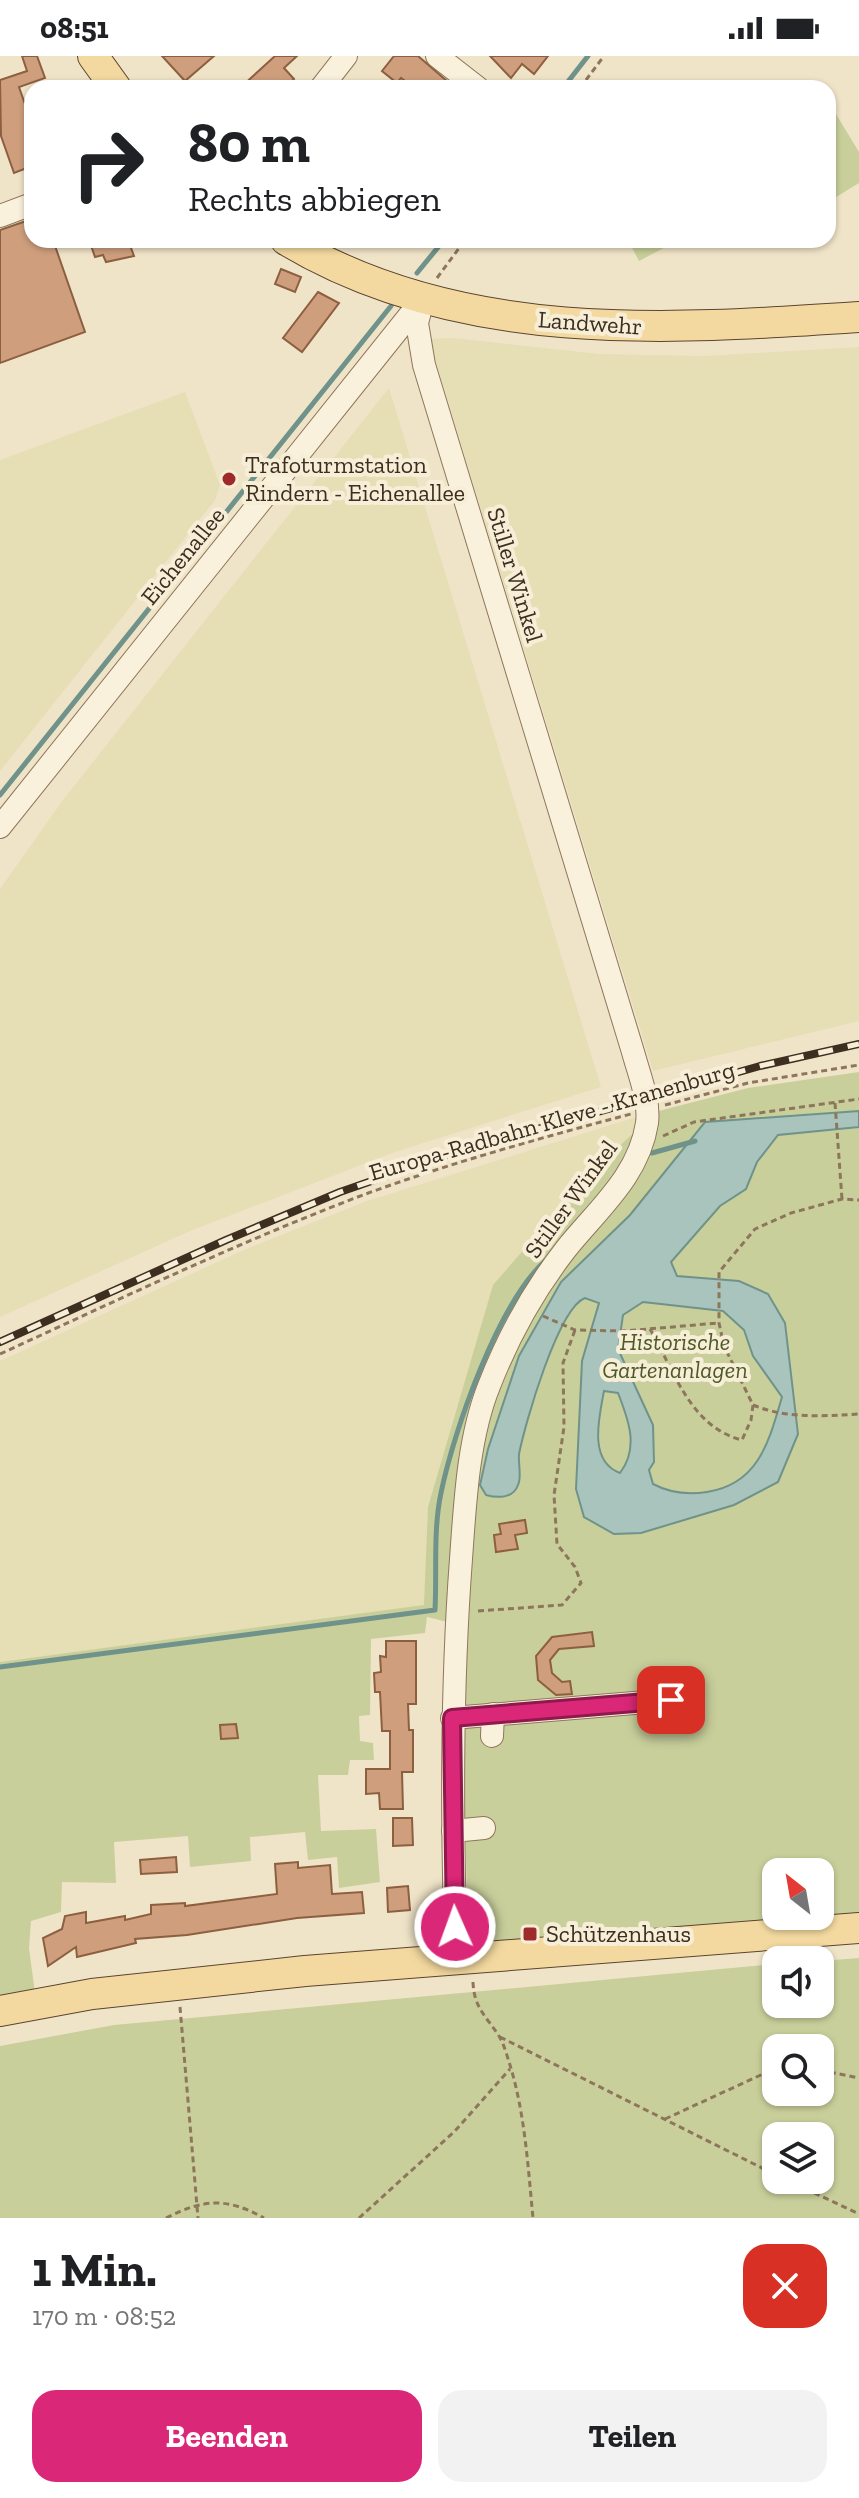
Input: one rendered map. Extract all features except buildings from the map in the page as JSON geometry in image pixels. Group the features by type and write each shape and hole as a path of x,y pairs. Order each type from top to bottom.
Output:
{"main road":[{"path":"93,56 110,80"},
{"name":"Landwehr","path":"299,248 328,265 460,308 608,328 707,327 859,317"},
{"path":"0,2011 177,1984 464,1967 859,1928"}],"street":[{"path":"329,80 346,56"},
{"path":"437,56 468,80"},
{"path":"0,216 24,207"},
{"name":"Eichenallee","path":"0,827 424,297"},
{"name":"Stiller Winkel","path":"424,297 417,323 424,365 633,1052 647,1109 643,1144 631,1169 566,1249 528,1304 488,1388 466,1487 452,1718 453,1831 464,1967"},
{"path":"452,1718 492,1725 671,1700"},
{"path":"453,1831 484,1828"}],"path":[{"path":"586,80 604,56"},
{"path":"424,297 459,248"},
{"name":"Europa-Radbahn Kleve - Kranenburg","path":"0,1354 245,1242 364,1195 482,1155 748,1083 859,1065"},
{"path":"660,1137 694,1122 859,1099"},
{"path":"835,1102 842,1199"},
{"path":"650,1329 677,1385 707,1422 724,1435 742,1440 751,1420 753,1405 724,1346 719,1323 719,1272 755,1229 791,1213 842,1199 859,1200"},
{"path":"537,1313 566,1329 588,1331 719,1323"},
{"path":"457,1612 562,1605 581,1583 575,1567 557,1544 554,1495 564,1427 563,1363 575,1330"},
{"path":"753,1405 771,1412 804,1416 859,1414"},
{"path":"464,1967 474,2000 485,2022 500,2037 762,2168"},
{"path":"177,1984 198,2218"},
{"path":"500,2037 511,2068 526,2138 533,2218"},
{"path":"359,2218 454,2132 511,2068"},
{"path":"665,2119 762,2072"},
{"path":"834,2073 859,2078"},
{"path":"817,2194 859,2214"},
{"path":"166,2218 197,2203 239,2208 264,2218"}],"shaded area":[{"path":"453,338 599,354 704,356 859,347 859,1021 653,1071 429,339"},
{"path":"389,388 601,1087 395,1152 190,1231 0,1317 0,889 63,800"},
{"path":"185,392 220,485 215,500 0,771 0,460"},
{"path":"643,1115 637,1130 597,1166 428,1507 425,1606 0,1662 0,1361 246,1249 367,1201"}],"green space":[{"path":"836,114 859,152 859,183 836,197"},
{"path":"632,248 664,248 639,261"},
{"name":"Historische Gartenanlagen","path":"859,1072 859,1914 834,1916 834,1858 762,1858 762,1921 490,1941 468,1934 460,1625 427,1617 425,1633 371,1639 370,1715 359,1716 360,1741 373,1743 374,1760 350,1760 348,1775 318,1775 321,1831 376,1829 380,1882 339,1888 337,1857 308,1860 305,1832 250,1837 251,1861 190,1867 188,1836 114,1842 116,1883 62,1882 61,1912 31,1921 29,1948 35,1993 0,1998 0,1662 424,1605 428,1507 493,1285 597,1166 637,1130 643,1115 748,1088"},
{"path":"859,1958 859,2218 0,2218 0,2046 114,2025 762,1965 762,2018 834,2018 834,1960"}],"water":[{"path":"859,1111 859,1127 778,1135 757,1162 746,1189 720,1206 671,1262 677,1276 739,1281 768,1294 785,1323 798,1434 778,1482 734,1505 641,1533 614,1534 584,1517 576,1489 582,1361 599,1303 585,1298 564,1322 544,1368 519,1454 520,1478 516,1490 500,1497 486,1495 480,1485 488,1449 519,1356 561,1282 630,1215 705,1122","holes":["643,1302 723,1311 744,1330 753,1356 782,1397 759,1458 739,1480 725,1487 686,1493 653,1484 649,1470 654,1462 653,1425 618,1349 623,1315","604,1391 618,1393 630,1434 629,1454 620,1473 603,1459 600,1449 598,1426"]}],"waterway":[{"path":"569,80 588,56"},
{"path":"417,273 437,248"},
{"path":"0,795 391,306"},
{"path":"652,1153 695,1141"},
{"path":"0,1667 435,1610 439,1507 456,1436 495,1336 528,1280 546,1260"}],"railway":[{"path":"0,1342 340,1192 449,1154 760,1066 859,1044"}],"place":[{"name":"Trafoturmstation Rindern - Eichenallee","path":"229,479"},
{"name":"Schützenhaus","path":"530,1934"}],"route":[{"path":"455,1927 452,1718 671,1700"}]}
